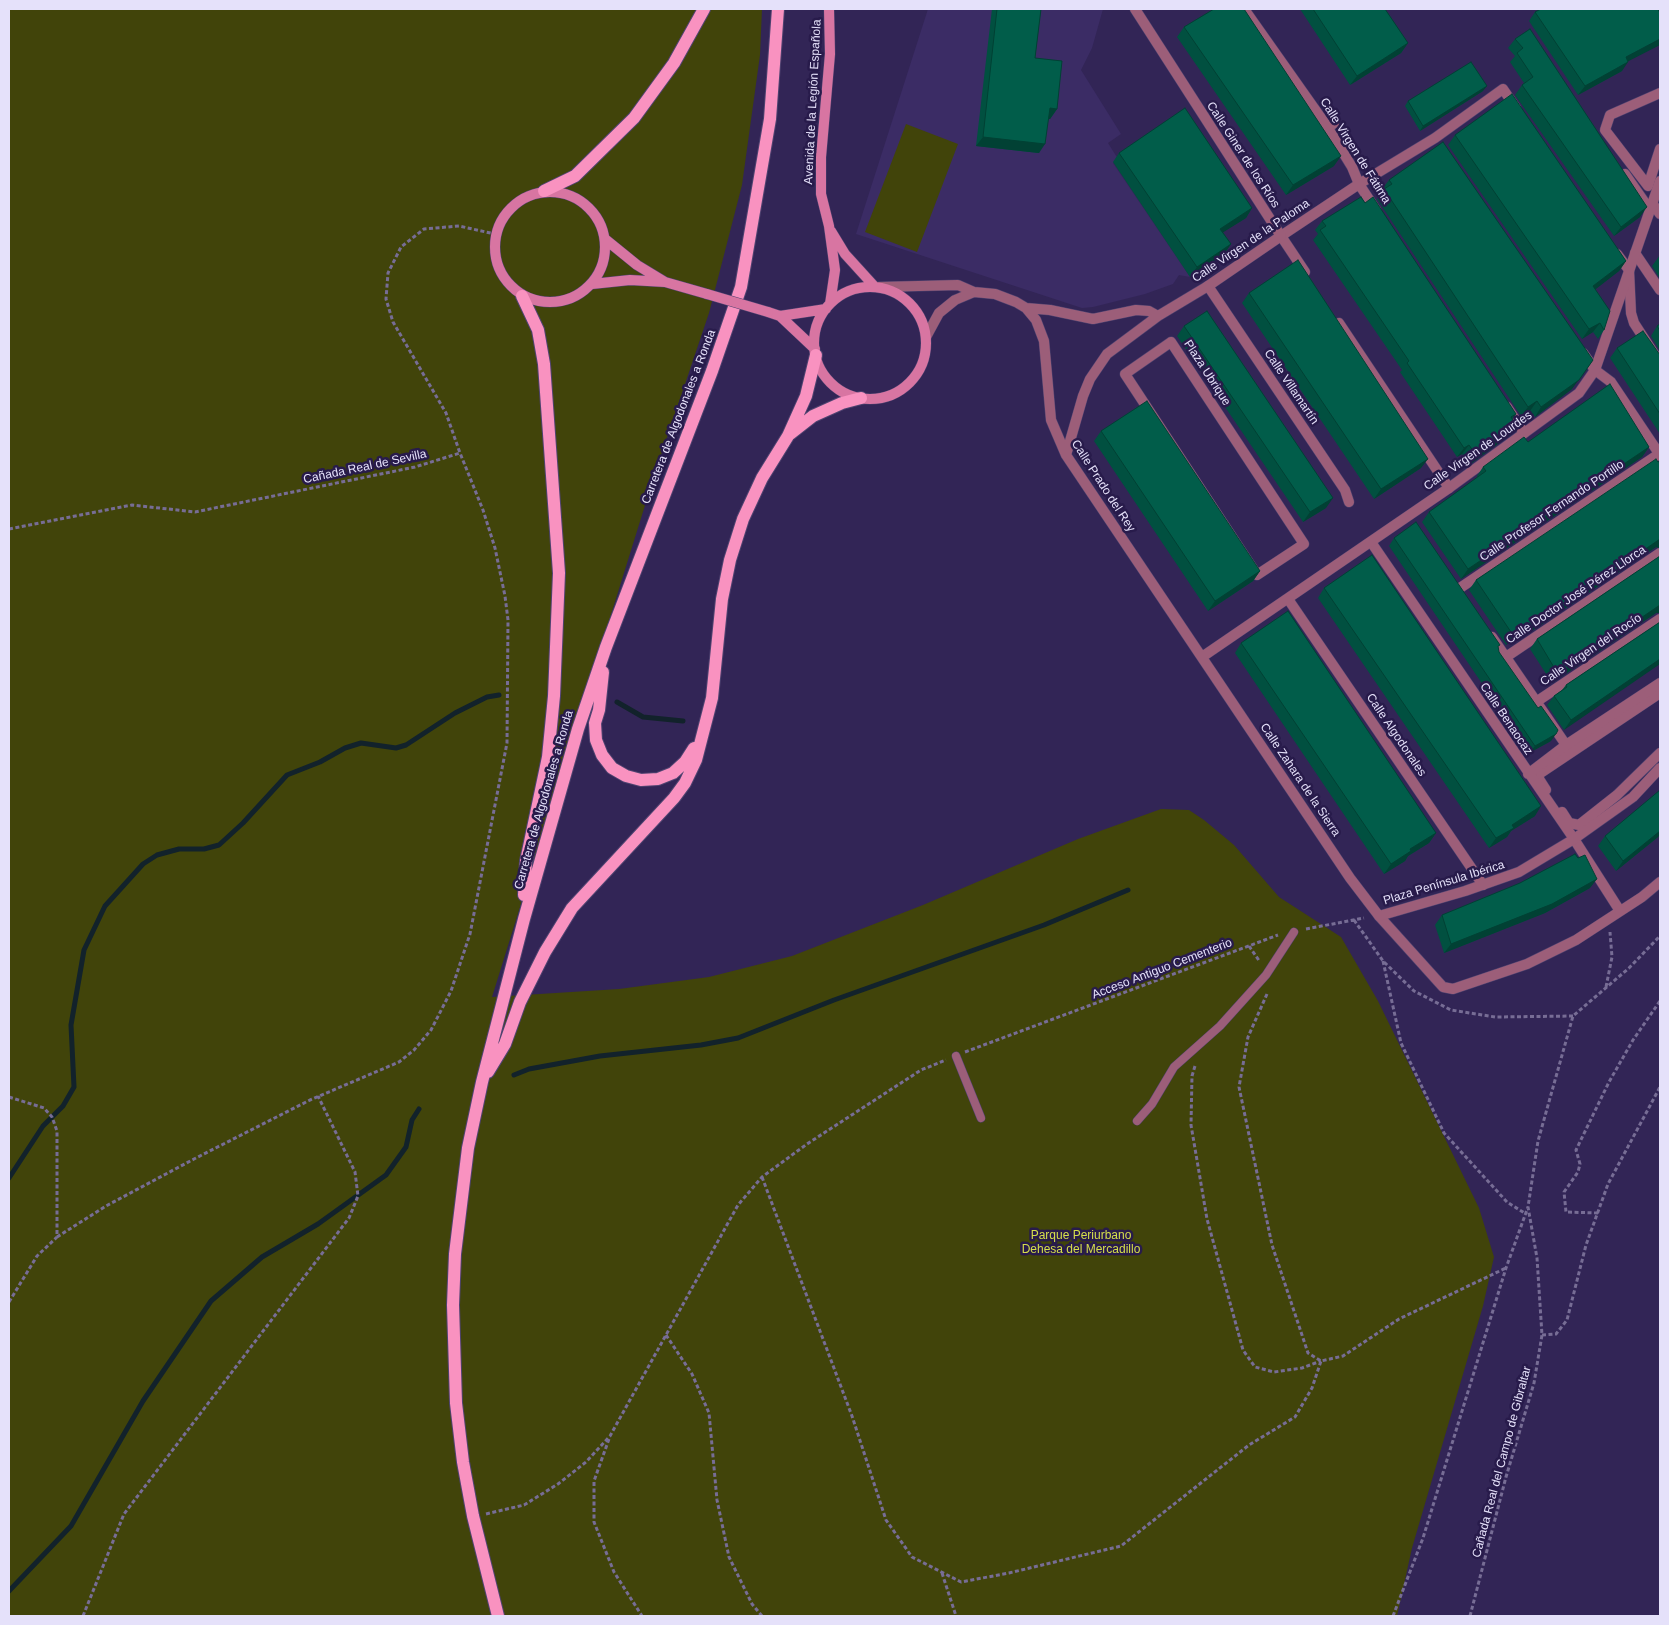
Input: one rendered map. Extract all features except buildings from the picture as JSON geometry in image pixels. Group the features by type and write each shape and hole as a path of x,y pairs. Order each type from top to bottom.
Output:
{"main road":[{"path":"544,191 561,192 577,198 590,209 600,223 605,239 605,255 600,270 592,284 577,296 559,302 540,302 522,296 508,284 498,269 494,252 495,234 502,218 513,205 528,196 544,191 574,176 634,118 674,63 704,9"},
{"name":"Carretera de Algodonales a Ronda","path":"498,1616 473,1516 462,1462 456,1403 453,1305 461,1197 482,1082 524,919 575,739 606,647 715,362 741,287 770,119 778,9"},
{"name":"Avenida de la Legión Española","path":"828,306 834,286 835,270 829,226 821,194 821,158 830,54 829,9"},
{"name":"Avenida de la Legión Española","path":"829,226 845,254 877,287"},
{"path":"605,239 637,265 665,282"},
{"path":"592,284 630,280 665,282 780,316 815,352 822,371 832,383 845,393 860,398"},
{"path":"482,1082 505,1044 520,1002 545,952 572,908 674,798 685,783 696,760 712,698 722,599 730,560 743,518 758,486 788,436 806,396 815,352 815,335 819,321 828,306 843,294 858,288 877,287 896,293 911,304 921,319 926,337 925,354 919,370 908,384 894,394 878,398 860,398 842,402 813,416 788,436"},
{"path":"522,296 538,330 544,364 559,573 548,757 526,861 524,919"},
{"path":"780,316 828,306"},
{"path":"606,647 599,710 595,723 596,740 602,755 612,768 626,776 642,780 658,779 673,773 685,762 701,740"}],"street":[{"name":"Calle Giner de los Ríos","path":"1135,9 1313,285"},
{"name":"Calle Virgen de Fátima","path":"1244,9 1332,126 1359,184 1381,217"},
{"name":"Calle Virgen de la Paloma","path":"1066,455 1083,396 1099,364 1114,347 1397,158 1437,142 1503,89 1525,121"},
{"path":"1660,93 1610,115 1605,130 1648,186 1660,149"},
{"path":"1596,131 1651,206 1660,214"},
{"name":"Calle Virgen de Lourdes","path":"1202,657 1371,542 1412,517 1579,393 1594,370 1660,181"},
{"path":"1612,247 1629,270 1631,313 1634,323 1660,363"},
{"path":"1635,253 1660,290"},
{"name":"Calle Prado del Rey","path":"877,287 958,286 974,292 995,294 1026,308 1041,328 1045,350 1051,420 1066,455 1202,657"},
{"name":"Calle Villamartín","path":"1208,286 1345,490 1349,502"},
{"path":"926,337 939,313 955,300 974,292"},
{"path":"1026,308 1050,310 1093,319 1136,310 1149,311 1158,316"},
{"path":"1335,317 1449,488"},
{"name":"Plaza Ubrique","path":"1172,342 1304,544 1258,575 1125,374 1172,342"},
{"path":"1578,346 1594,370 1611,382 1660,455"},
{"path":"1502,400 1524,433"},
{"name":"Calle Profesor Fernando Portillo","path":"1460,588 1660,455"},
{"name":"Calle Benaocaz","path":"1371,542 1574,839 1620,911"},
{"name":"Calle Doctor José Pérez Llorca","path":"1506,657 1660,553"},
{"name":"Calle Algodonales","path":"1288,599 1483,885"},
{"name":"Calle Virgen del Rocío","path":"1536,702 1660,619"},
{"path":"1485,627 1566,745"},
{"name":"Calle Zahara de la Sierra","path":"1202,657 1350,878 1379,916 1443,987 1453,989 1527,964 1576,940 1608,920 1660,882"},
{"path":"1528,774 1566,745 1660,683"},
{"path":"1660,693 1539,774 1539,779 1568,823 1579,825 1617,795 1660,753"},
{"name":"Plaza Península Ibérica","path":"1379,916 1483,885 1519,872 1574,839 1633,797 1660,768"}],"lane":[{"path":"1137,1121 1152,1104 1174,1066 1220,1026 1266,975 1294,932"},
{"path":"956,1056 981,1118"}],"path":[{"path":"9,1302 37,1256 57,1237 106,1206 318,1096 398,1062 414,1050 431,1030 451,991 470,934 507,744 508,620 492,541 483,510 446,413 393,322 386,299 388,273 401,247 424,229 459,226 495,234"},
{"name":"Cañada Real de Sevilla","path":"9,529 132,505 195,512 415,467 460,453"},
{"name":"Acceso Antiguo Cementerio","path":"610,1436 738,1205 762,1178 806,1144 921,1070 956,1056 1277,935 1379,916"},
{"path":"1606,988 1612,957 1608,920"},
{"name":"Cañada Real del Campo de Gibraltar","path":"1470,1616 1506,1477 1534,1383 1542,1335 1536,1258 1528,1207 1538,1142 1573,1016 1606,988 1660,936"},
{"path":"1249,946 1265,970 1269,990 1248,1037 1239,1087 1272,1245 1308,1353 1321,1361"},
{"path":"1383,961 1401,1043 1444,1133 1507,1202 1526,1214"},
{"path":"1598,1213 1566,1212 1564,1192 1578,1172 1580,1164 1576,1150 1609,1082 1660,1001"},
{"path":"1202,1042 1192,1076 1191,1125 1207,1219 1243,1350 1255,1367 1274,1372 1302,1368 1343,1356 1399,1319 1506,1268"},
{"path":"1542,1335 1556,1334 1567,1320 1586,1245 1608,1184 1660,1087"},
{"path":"83,1616 124,1514 349,1218 358,1196 356,1172 318,1096"},
{"path":"9,1097 44,1108 52,1117 57,1131 57,1237"},
{"path":"762,1178 852,1416 886,1520 912,1557 961,1582 1010,1573 1121,1546 1249,1445 1295,1417 1312,1388 1321,1361"},
{"path":"1393,1616 1423,1538 1506,1268 1528,1207"},
{"path":"666,1335 692,1374 708,1413 717,1500 730,1558 752,1604 762,1616"},
{"path":"473,1516 524,1505 558,1484 586,1462 610,1436"},
{"path":"610,1436 594,1481 594,1522 614,1572 642,1616"},
{"path":"942,1572 956,1616"}],"shaded area":[{"path":"928,9 1103,9 1092,48 1081,70 1121,134 1108,143 1118,159 1113,163 1190,277 1179,275 1173,284 1145,294 1082,308 856,234"}],"green space":[{"name":"Parque Periurbano Dehesa del Mercadillo","path":"9,9 762,9 760,55 742,185 709,313 656,470 492,997 619,989 709,977 792,956 923,905 1078,839 1161,809 1189,810 1204,820 1234,845 1279,897 1341,937 1378,1001 1479,1208 1494,1257 1483,1306 1412,1548 1397,1616 9,1616"},
{"path":"906,124 958,144 917,252 865,232"}],"waterway":[{"path":"9,1178 43,1126 63,1106 74,1087 71,1025 84,950 105,906 143,864 157,855 179,849 204,849 219,845 243,823 287,775 320,762 345,748 361,743 396,748 406,745 455,713 487,697 499,695"},
{"path":"617,702 643,717 683,721"},
{"path":"514,1075 529,1069 600,1056 701,1045 738,1038 834,1000 1044,925 1128,890"},
{"path":"9,1591 71,1526 143,1401 211,1301 262,1257 318,1224 386,1175 406,1147 412,1120 419,1109"}]}
